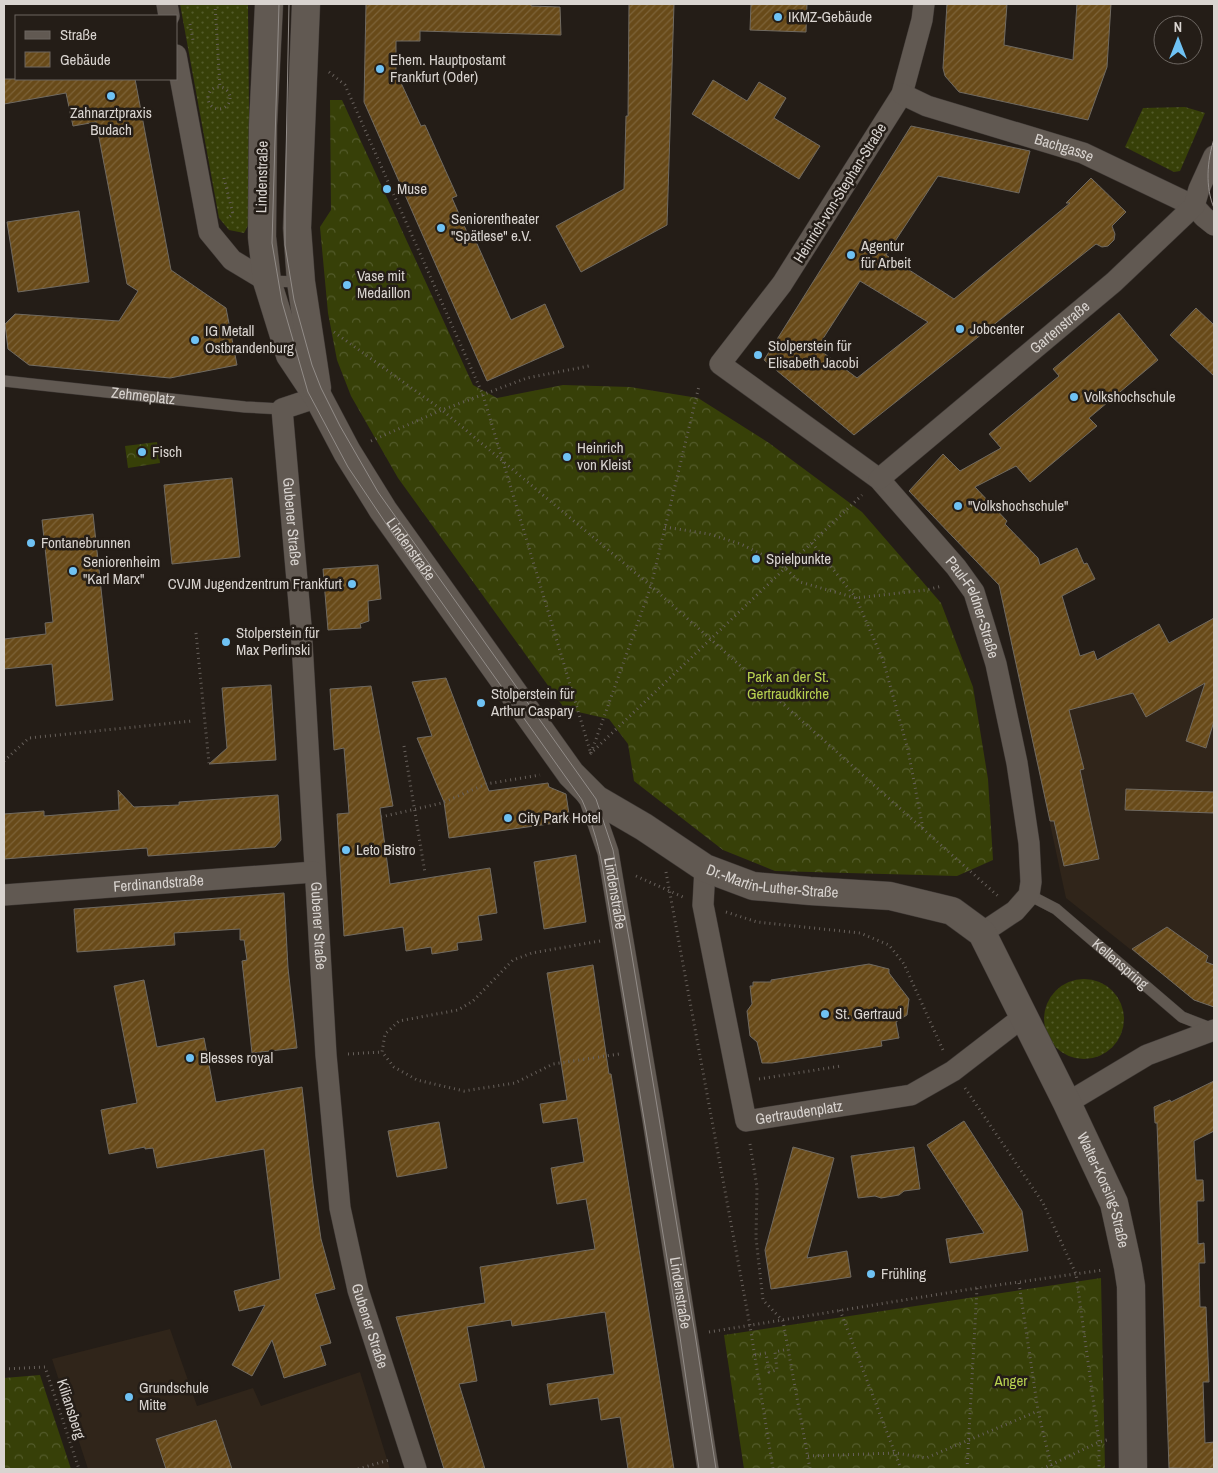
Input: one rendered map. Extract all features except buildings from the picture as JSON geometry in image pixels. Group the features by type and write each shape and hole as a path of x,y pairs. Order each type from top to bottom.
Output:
{"street":[{"name":"Lindenstraße","path":"269,4 263,126 262,237 267,281 290,355 318,397 346,452 383,510 590,800 608,852 612,874 708,1469"},
{"name":"Lindenstraße","path":"306,4 298,228 304,311 318,397"},
{"name":"Heinrich-von-Stephan-Straße","path":"720,364 782,284 902,94 922,20 924,4"},
{"path":"178,66 209,232 232,260 267,281"},
{"name":"Bachgasse","path":"902,94 926,106 1083,153 1194,206 1214,225"},
{"name":"Gartenstraße","path":"879,479 1114,282 1194,206 1199,189 1214,156"},
{"name":"Paul-Feldner-Straße","path":"720,364 879,479 956,567 974,592 996,664 1017,763 1029,843 1032,882 1029,895"},
{"path":"282,409 318,397"},
{"name":"Gubener Straße","path":"282,409 301,626 326,1055 340,1208 358,1290 414,1462"},
{"name":"Dr.-Martin-Luther-Straße","path":"575,778 596,799 659,837 705,868 753,886 810,892 890,896 952,911 982,933"},
{"name":"Gertraudenplatz","path":"705,868 703,905 746,1121 911,1095 953,1071 1023,1017"},
{"name":"Ferdinandstraße","path":"4,895 314,872"},
{"path":"982,933 1015,911 1029,895"},
{"name":"Walter-Korsing-Straße","path":"982,933 1067,1103 1114,1203 1131,1286 1133,1469"},
{"name":"Kellenspring","path":"1067,1103 1147,1054 1214,1030"}],"lane":[{"path":"267,281 301,282"},
{"name":"Zehmeplatz","path":"4,381 216,404 282,409"},
{"name":"Kellenspring","path":"1029,895 1056,909 1182,1017 1214,1030"}],"path":[{"path":"215,4 220,87"},
{"path":"303,51 344,85 483,394 591,754"},
{"path":"220,87 228,92 229,101 225,107 215,108 210,104 209,97 214,89 220,87"},
{"path":"304,311 442,410 502,460 651,586 1015,911"},
{"path":"346,452 442,410 527,378 589,366"},
{"path":"591,754 651,586 698,386"},
{"path":"591,754 879,479"},
{"path":"665,527 709,534 740,544 785,568 800,582 856,598 926,590 965,579"},
{"path":"812,543 856,598 883,660 908,750 923,829"},
{"path":"196,633 209,763"},
{"path":"4,761 29,738 192,721"},
{"path":"404,746 425,873"},
{"path":"381,817 442,803 486,784 553,773 575,778"},
{"path":"659,837 750,1326 773,1469"},
{"path":"612,874 626,872 703,905 757,922 860,933 889,945 904,964 953,1071 1044,1203 1076,1274 1099,1442 1099,1469"},
{"path":"588,943 532,953 513,960 473,1001 458,1010 400,1021 385,1034 382,1052 394,1067 417,1080 464,1091 515,1083 552,1064 606,1056"},
{"path":"354,1053 382,1052"},
{"path":"738,1082 841,1066"},
{"path":"746,1121 757,1187 756,1238 763,1300 783,1321 810,1469"},
{"path":"688,1336 977,1288 1128,1266"},
{"path":"1019,1283 1038,1411 1052,1467"},
{"path":"966,1469 977,1288"},
{"path":"840,1310 901,1469"},
{"path":"755,1355 766,1353 769,1372 777,1370 775,1352 788,1349"},
{"name":"Kiliansberg","path":"4,1369 45,1366 80,1469"},
{"path":"808,1456 896,1453 926,1458 1038,1411"},
{"path":"1042,1469 1052,1467 1099,1442"},
{"path":"358,1469 414,1462"}],"shaded area":[{"path":"1214,618 1214,1007 1194,1000 1066,898 1023,699 1120,670"},
{"name":"Grundschule Mitte","path":"170,1329 197,1406 253,1388 261,1406 360,1372 390,1469 88,1469 52,1359"}],"green space":[{"path":"180,4 248,4 250,222 244,233 229,230 219,218"},
{"name":"Park an der St. Gertraudkirche","path":"330,100 342,100 473,385 497,398 563,385 630,387 698,398 769,443 862,512 941,603 973,687 988,779 993,860 957,876 775,871 723,850 634,781 628,744 609,719 565,709 398,478 351,396 337,360 328,313 320,227 331,210"},
{"path":"1185,107 1205,113 1180,171 1174,172 1125,147 1143,108"},
{"path":"157,442 160,463 128,468 125,446"},
{"path":"1084,979 1099,982 1112,991 1121,1004 1124,1019 1121,1034 1112,1047 1099,1056 1084,1059 1069,1056 1056,1047 1047,1034 1044,1019 1047,1004 1056,991 1069,982"},
{"name":"Anger","path":"1101,1278 1105,1469 744,1469 724,1335"},
{"path":"40,1375 71,1469 4,1469 4,1378"}],"tram line":[{"path":"279,4 272,243 282,302 308,392 348,467 391,531 582,800 590,819 602,866 680,1337 699,1469"},
{"path":"289,4 285,245 294,300 312,365 340,426 378,492 596,799 613,850 630,944 716,1469"},
{"path":"1214,139 1208,174 1209,191 1214,208"}],"place":[{"name":"IKMZ-Gebäude","path":"778,17"},
{"name":"Ehem. Hauptpostamt Frankfurt (Oder)","path":"380,69"},
{"name":"Zahnarztpraxis Budach","path":"111,96"},
{"name":"Muse","path":"387,189"},
{"name":"Seniorentheater \"Spätlese\" e.V.","path":"441,228"},
{"name":"Agentur für Arbeit","path":"851,255"},
{"name":"Vase mit Medaillon","path":"347,285"},
{"name":"Jobcenter","path":"960,329"},
{"name":"IG Metall Ostbrandenburg","path":"195,340"},
{"name":"Stolperstein für Elisabeth Jacobi","path":"758,355"},
{"name":"Volkshochschule","path":"1074,397"},
{"name":"Fisch","path":"142,452"},
{"name":"Heinrich von Kleist","path":"567,457"},
{"name":"\"Volkshochschule\"","path":"958,506"},
{"name":"Fontanebrunnen","path":"31,543"},
{"name":"Spielpunkte","path":"756,559"},
{"name":"Seniorenheim \"Karl Marx\"","path":"73,571"},
{"name":"CVJM Jugendzentrum Frankfurt","path":"352,584"},
{"name":"Stolperstein für Max Perlinski","path":"226,642"},
{"name":"Stolperstein für Arthur Caspary","path":"481,703"},
{"name":"City Park Hotel","path":"508,818"},
{"name":"Leto Bistro","path":"346,850"},
{"name":"St. Gertraud","path":"825,1014"},
{"name":"Blesses royal","path":"190,1058"},
{"name":"Frühling","path":"871,1274"},
{"name":"Grundschule Mitte","path":"129,1397"}]}
